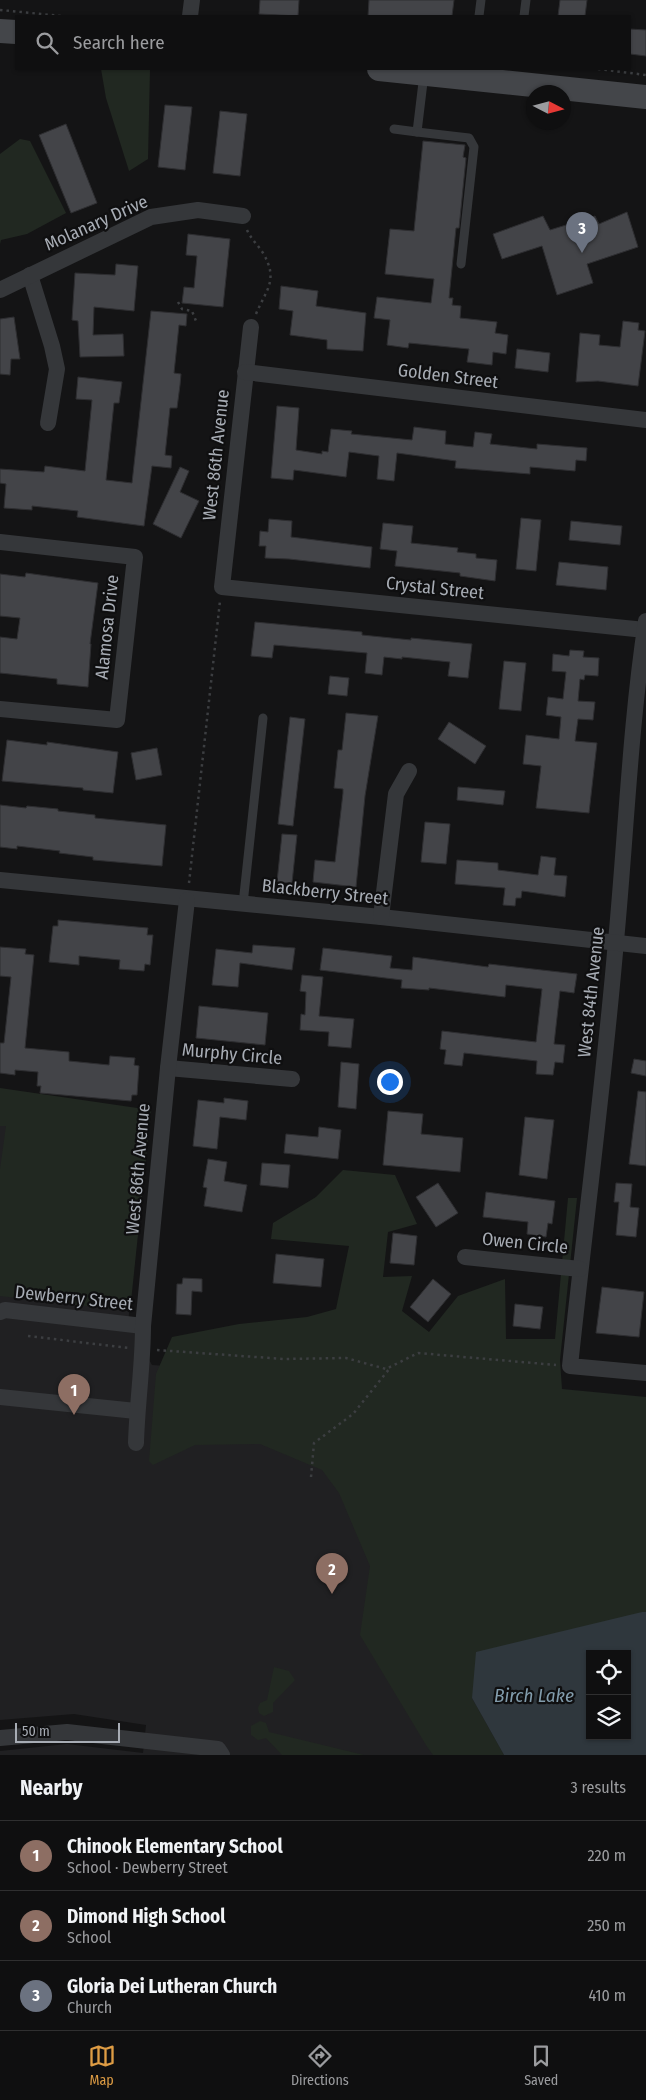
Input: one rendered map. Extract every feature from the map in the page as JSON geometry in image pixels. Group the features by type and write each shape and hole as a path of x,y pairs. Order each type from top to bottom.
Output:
{"main road":[{"path":"0,31 15,32"},
{"path":"388,70 424,74 471,74 646,97"}],"street":[{"path":"190,15 192,0"},
{"name":"Molanary Drive","path":"0,290 151,217 198,210 243,216"},
{"path":"30,276 52,346 57,369 48,423"},
{"name":"West 86th Avenue","path":"222,587 251,328"},
{"name":"Golden Street","path":"246,372 646,420"},
{"name":"Alamosa Drive","path":"0,542 135,556 118,720 0,709"},
{"name":"Crystal Street","path":"222,587 645,626"},
{"name":"West 84th Avenue","path":"570,1366 640,730 645,626"},
{"path":"382,917 396,794 409,771"},
{"name":"Blackberry Street","path":"0,880 187,900 382,917 646,946"},
{"name":"West 86th Avenue","path":"136,1443 136,1411 143,1349 143,1326 168,1068 187,900"},
{"name":"Murphy Circle","path":"168,1068 292,1080"},
{"name":"Owen Circle","path":"465,1257 580,1269"},
{"name":"Dewberry Street","path":"0,1312 5,1310 143,1326"},
{"path":"570,1366 646,1373"},
{"path":"0,1397 136,1411"},
{"path":"0,1738 67,1732 220,1752"}],"lane":[{"path":"479,15 481,0"},
{"path":"524,15 526,0"},
{"path":"417,132 424,74"},
{"path":"394,129 468,138 474,147 461,264"},
{"path":"243,904 263,718"}],"path":[{"path":"0,10 52,15"},
{"path":"605,70 646,76"},
{"path":"243,216 248,233 263,252 270,270 271,279 270,287 259,306 251,328"},
{"path":"178,302 182,309 192,311 196,321"},
{"path":"187,900 222,587"},
{"path":"28,1336 132,1348"},
{"path":"156,1350 284,1359 346,1358 386,1369 418,1353 570,1366"},
{"path":"311,1477 314,1443 353,1414 391,1366"}],"shaded area":[{"path":"101,70 150,70 148,159 129,171 106,98"},
{"path":"20,139 30,141 66,213 27,234 1,240 0,244 0,154"},
{"path":"0,1088 151,1110 130,1311 0,1296 0,1169 6,1126 0,1126"},
{"path":"0,1095 151,1110 128,1323 143,1326 143,1349 152,1365 541,1392 476,1652 472,1698 504,1755 0,1755 0,1751 67,1744 143,1753 146,1725 74,1714 0,1720"},
{"path":"343,1170 395,1175 417,1224 388,1232 383,1277 412,1276 402,1311 429,1332 458,1296 505,1279 506,1339 555,1339 568,1198 577,1198 560,1360 562,1389 646,1397 646,1612 642,1612 472,1698 504,1755 433,1755 426,1745 360,1635 370,1566 339,1493 322,1470 260,1444 195,1445 153,1465 149,1461 156,1374 172,1337 239,1324 307,1317 336,1309 349,1246 271,1239 273,1223 316,1197"},
{"path":"274,1667 289,1671 295,1680 273,1703 273,1712 264,1716 259,1713 258,1708 260,1703 267,1700"},
{"path":"260,1721 266,1723 269,1732 364,1755 282,1755 266,1738 258,1740 251,1735 251,1726"}],"water":[{"name":"Birch Lake","path":"646,1612 646,1755 504,1755 472,1698 476,1652"}],"building":[{"path":"260,0 299,0 298,15 259,14"},
{"path":"369,0 454,0 452,15 368,15"},
{"path":"560,0 587,0 585,15 558,15"},
{"path":"631,29 646,30 646,56 631,54"},
{"path":"165,105 192,107 185,170 158,167"},
{"path":"220,111 247,114 240,176 213,173"},
{"path":"66,124 97,203 71,213 39,135"},
{"path":"423,141 465,145 463,157 466,158 459,228 456,228 449,298 453,298 452,305 461,306 460,318 497,322 495,333 508,335 506,354 493,352 492,365 467,362 469,349 409,343 408,348 387,345 390,320 374,318 377,297 431,303 434,279 385,274 390,229 414,231"},
{"path":"627,212 638,247 587,264 593,283 557,295 542,246 502,259 493,234 543,216 550,230 595,216 599,224"},
{"path":"188,234 230,239 223,307 182,303 184,287 194,288 197,256 186,255"},
{"path":"116,264 138,266 134,311 94,307 93,335 123,334 124,356 80,357 78,321 72,320 75,273 115,275"},
{"path":"281,286 318,291 316,306 366,313 363,351 327,349 327,340 290,335 293,311 279,309"},
{"path":"151,311 187,314 186,326 179,325 174,373 181,374 180,385 177,408 170,408 165,455 172,456 171,468 152,466 144,526 77,517 78,511 32,506 32,510 4,508 6,484 0,483 0,469 44,472 45,466 85,471 92,400 76,399 78,377 122,382 119,403 114,403 106,480 132,483"},
{"path":"14,317 20,359 11,359 10,375 0,374 0,319"},
{"path":"623,321 639,323 638,330 645,331 638,386 598,381 576,382 580,333 600,335 599,345 620,347"},
{"path":"517,349 550,353 548,372 515,368"},
{"path":"277,406 299,408 296,450 322,454 322,451 328,452 331,429 352,431 351,434 412,440 414,427 446,431 445,444 473,447 475,432 492,434 490,444 537,449 537,444 587,448 586,461 576,460 575,471 530,467 530,474 455,468 456,461 397,453 394,481 377,479 379,456 349,452 346,477 294,470 293,480 271,478"},
{"path":"180,467 189,471 180,492 199,501 181,538 153,524"},
{"path":"521,518 541,520 536,571 516,569"},
{"path":"269,519 292,521 291,537 372,547 370,568 265,558 266,546 259,546 260,531 268,532"},
{"path":"571,521 622,526 620,545 569,540"},
{"path":"383,523 413,526 411,543 458,548 457,552 476,554 476,558 497,560 495,581 460,576 460,573 395,566 397,551 380,549"},
{"path":"559,562 608,567 606,590 556,585"},
{"path":"26,573 98,583 90,644 88,687 57,684 57,679 0,673 0,637 17,639 20,618 0,616 0,574 25,577"},
{"path":"255,622 362,632 362,635 411,640 411,638 472,644 468,678 448,676 450,662 402,657 402,659 384,657 382,675 365,673 367,653 274,645 272,658 251,656"},
{"path":"570,650 584,651 583,657 599,658 598,676 585,675 584,680 580,679 578,701 595,702 593,720 578,719 575,741 597,743 589,813 536,808 541,766 523,764 526,735 559,739 561,717 546,715 548,697 563,699 566,672 552,671 553,654 569,656"},
{"path":"504,661 526,663 521,711 499,709"},
{"path":"330,676 349,678 347,696 328,694"},
{"path":"346,713 378,716 365,796 356,887 313,882 315,860 335,862 343,789 334,788 338,750 342,750"},
{"path":"290,717 305,719 293,826 278,824"},
{"path":"449,722 486,746 475,764 438,739"},
{"path":"7,740 47,745 47,742 118,752 113,793 83,790 83,788 2,781"},
{"path":"157,748 162,775 136,780 131,753"},
{"path":"458,787 505,791 503,805 457,800"},
{"path":"0,805 58,809 58,811 95,815 95,818 166,825 162,866 93,860 93,857 59,853 60,851 17,846 17,849 0,847"},
{"path":"425,822 450,824 446,864 421,862"},
{"path":"282,834 297,835 292,883 277,882"},
{"path":"541,856 556,858 554,875 567,876 565,897 522,891 521,898 516,898 515,906 503,905 505,888 455,884 457,860 498,863 498,870 538,875"},
{"path":"58,920 148,928 147,935 153,935 150,965 145,964 144,971 119,969 120,960 79,956 79,965 49,962 53,926 58,926"},
{"path":"253,945 295,948 292,970 240,963 238,987 212,985 216,949 252,953"},
{"path":"0,947 26,949 25,954 34,955 25,1048 69,1052 69,1061 109,1065 110,1056 135,1058 134,1065 139,1066 137,1095 132,1095 131,1101 40,1093 41,1086 37,1086 38,1072 15,1070 15,1075 0,1073 0,1043 4,1043 11,977 0,976"},
{"path":"323,948 392,956 390,968 412,970 413,957 488,967 489,964 577,974 574,993 560,991 554,1044 565,1045 563,1063 555,1062 553,1075 536,1074 537,1061 464,1053 462,1066 444,1064 446,1050 440,1049 442,1031 536,1042 542,989 506,985 505,997 429,988 429,990 401,988 402,980 320,970"},
{"path":"302,975 323,977 319,1016 354,1019 351,1048 328,1046 329,1032 300,1030 301,1014 305,1015 306,992 300,991"},
{"path":"199,1006 268,1013 265,1045 196,1038"},
{"path":"634,1059 646,1061 646,1076 631,1073"},
{"path":"341,1062 359,1064 356,1109 338,1107"},
{"path":"638,1091 646,1092 646,1166 629,1164"},
{"path":"224,1098 248,1101 246,1120 220,1117 217,1149 193,1146 198,1100 224,1103"},
{"path":"388,1111 423,1114 421,1134 463,1138 460,1172 383,1165"},
{"path":"525,1117 554,1120 547,1179 519,1175"},
{"path":"319,1127 341,1130 338,1159 284,1153 286,1134 318,1137"},
{"path":"208,1159 227,1162 224,1181 247,1185 242,1212 204,1206 207,1188 203,1187"},
{"path":"262,1163 290,1165 288,1188 260,1185"},
{"path":"438,1183 458,1213 436,1227 416,1197"},
{"path":"616,1183 632,1184 630,1207 639,1208 636,1237 616,1235 619,1202 614,1202"},
{"path":"486,1192 555,1201 552,1224 548,1223 546,1237 527,1234 528,1222 483,1217"},
{"path":"393,1233 417,1236 414,1265 390,1263"},
{"path":"276,1254 324,1259 321,1287 273,1283"},
{"path":"183,1278 202,1279 202,1292 192,1291 191,1315 176,1314 177,1284 182,1284"},
{"path":"433,1279 451,1294 428,1322 410,1307"},
{"path":"602,1287 644,1292 639,1337 596,1333"},
{"path":"515,1304 543,1307 540,1329 513,1326"}],"place":[{"name":"Gloria Dei Lutheran Church","path":"582,253"},
{"name":"Chinook Elementary School","path":"74,1415"},
{"name":"Dimond High School","path":"332,1594"}]}
